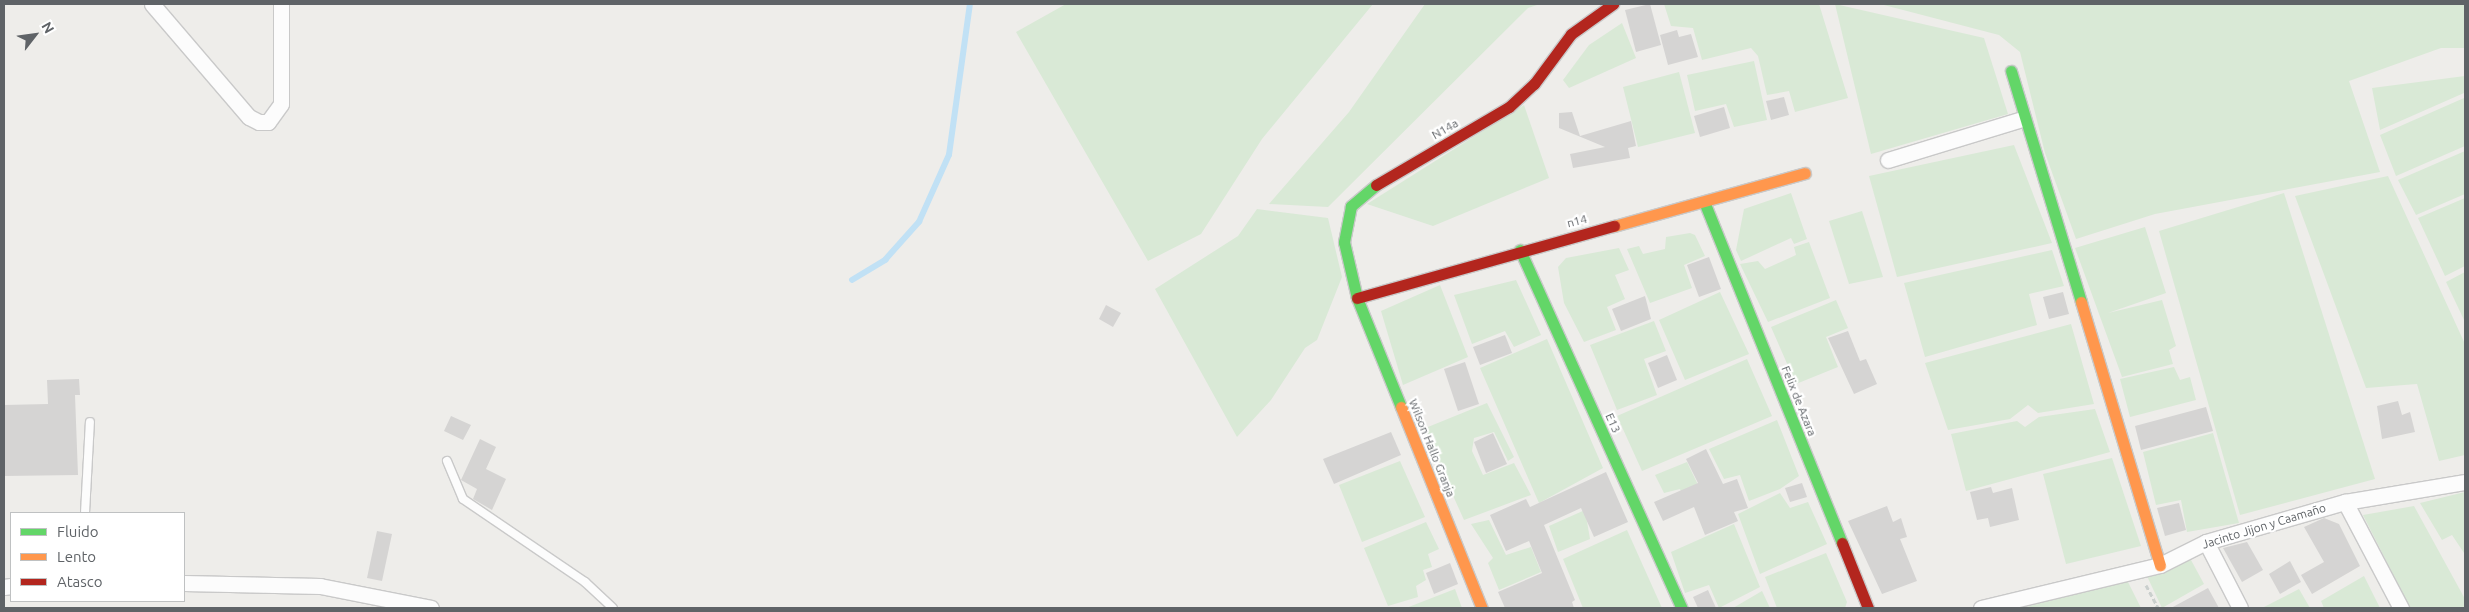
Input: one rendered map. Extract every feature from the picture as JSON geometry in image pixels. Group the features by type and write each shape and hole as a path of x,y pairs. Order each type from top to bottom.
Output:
{"street":[{"path":"152,4 249,117 259,122 268,122 282,104 281,4"},
{"name":"N14a","path":"1357,298 1344,242 1351,206 1377,184 1510,106 1534,84 1571,34 1613,4"},
{"path":"2011,71 2022,119 2097,345 2160,565"},
{"path":"1888,160 2022,119"},
{"name":"n14","path":"1357,298 1520,250 1705,204 1805,173"},
{"name":"Felix de Azara","path":"1705,204 1868,608"},
{"name":"E13","path":"1520,250 1682,608"},
{"name":"Wilson Hallo Granja","path":"1357,298 1482,608"},
{"name":"Jacinto Jijon y Caamaño","path":"1981,608 2160,565 2206,542 2345,502 2465,482"},
{"path":"2345,502 2400,608"},
{"path":"2206,542 2240,608"},
{"path":"185,583 320,586 431,608"}],"lane":[{"path":"85,512 90,422"},
{"path":"447,461 464,499 585,582 613,608"}],"path":[{"path":"2139,570 2158,608"}],"green space":[{"path":"1066,4 1373,4 1262,139 1201,234 1148,261 1016,32"},
{"path":"1425,4 1540,4 1528,8 1328,207 1269,204 1349,112"},
{"path":"1664,4 1819,4 1848,98 1795,112 1789,91 1767,95 1758,56 1751,48 1702,60 1693,28 1671,26"},
{"path":"1835,4 1984,38 2008,114 1871,154"},
{"path":"1880,4 2465,4 2465,48 2441,48 2349,81 2380,172 2155,214 2076,239 2045,153 2020,52 1999,35"},
{"path":"1622,23 1636,58 1569,88 1563,80 1589,45"},
{"path":"1754,61 1767,120 1734,127 1726,104 1695,111 1687,75"},
{"path":"1679,72 1695,133 1638,147 1623,87"},
{"path":"2465,76 2465,146 2396,176 2380,135 2464,98 2464,93 2380,130 2372,88"},
{"path":"1524,105 1549,178 1433,226 1367,204"},
{"path":"2014,145 2052,243 1897,277 1869,176"},
{"path":"2465,151 2465,194 2416,215 2398,180"},
{"path":"2388,176 2465,344 2465,455 2439,461 2417,384 2366,388 2295,196"},
{"path":"1791,193 1807,239 1794,244 1791,238 1741,261 1736,250 1744,209"},
{"path":"2284,193 2375,479 2240,515 2159,231"},
{"path":"2465,198 2465,266 2445,276 2418,218"},
{"path":"1257,209 1328,218 1342,277 1317,340 1305,348 1271,400 1237,437 1155,289 1238,236"},
{"path":"1862,211 1883,277 1849,284 1829,221"},
{"path":"2145,227 2166,293 2108,313 2162,300 2176,346 2169,350 2173,364 2122,377 2075,248"},
{"path":"1690,233 1695,235 1705,256 1684,265 1692,288 1650,303 1627,249 1639,246 1643,254 1665,249 1666,237"},
{"path":"1809,242 1830,298 1768,322 1740,264 1758,261 1765,269 1796,255 1794,247"},
{"path":"1619,248 1629,270 1615,275 1625,299 1607,307 1616,330 1584,342 1564,303 1558,267 1566,258"},
{"path":"2052,250 2064,286 2029,294 2037,325 1925,357 1904,283"},
{"path":"2465,272 2465,322 2446,282"},
{"path":"1516,280 1541,335 1514,347 1505,331 1472,344 1454,295"},
{"path":"1440,285 1468,357 1403,385 1381,311"},
{"path":"1720,292 1749,354 1685,380 1659,320"},
{"path":"1836,300 1848,328 1826,337 1838,367 1796,384 1771,327"},
{"path":"1654,321 1666,351 1644,359 1657,395 1617,410 1590,345"},
{"path":"2071,324 2094,404 2038,413 2028,405 2010,419 1948,430 1925,363"},
{"path":"1547,339 1603,468 1539,503 1480,368"},
{"path":"1747,359 1772,416 1642,471 1617,416"},
{"path":"2174,367 2180,380 2190,377 2196,400 2130,417 2120,379"},
{"path":"1487,403 1514,457 1508,461 1494,432 1474,438 1472,451 1483,475 1514,463 1531,495 1464,520 1423,429"},
{"path":"2095,409 2110,452 1966,491 1951,434 2017,421 2025,427 2039,417"},
{"path":"1777,420 1799,476 1780,489 1749,501 1740,475 1724,479 1709,449"},
{"path":"2213,433 2239,523 2187,532 2181,500 2156,505 2143,452"},
{"path":"2112,458 2141,546 2066,564 2043,474"},
{"path":"1400,461 1425,517 1362,542 1339,485"},
{"path":"1687,462 1699,487 1683,496 1680,489 1664,493 1655,475"},
{"path":"2465,492 2464,553 2452,535 2442,540 2420,503"},
{"path":"1780,493 1790,508 1808,502 1827,544 1760,574 1738,514"},
{"path":"2414,506 2465,599 2465,608 2410,608 2363,515"},
{"path":"1585,510 1590,539 1558,552 1549,526"},
{"path":"1489,520 1506,555 1531,547 1541,572 1499,590 1488,563 1493,558 1471,524"},
{"path":"1426,522 1439,549 1428,554 1432,567 1423,570 1426,580 1416,586 1418,597 1388,606 1364,548"},
{"path":"1734,524 1760,587 1719,608 1709,585 1685,593 1671,552"},
{"path":"1627,530 1662,608 1583,608 1563,559"},
{"path":"1826,553 1847,602 1845,608 1777,608 1765,577"},
{"path":"2191,560 2204,584 2162,608 2146,574"},
{"path":"2364,576 2380,608 2324,608 2321,601"},
{"path":"2126,578 2141,608 2023,608"},
{"path":"1455,589 1462,608 1406,608"},
{"path":"2299,589 2310,608 2262,608"},
{"path":"1762,591 1770,608 1733,608"}],"building":[{"path":"1650,4 1661,45 1636,52 1625,10"},
{"path":"1677,30 1679,37 1691,34 1698,57 1668,65 1660,35"},
{"path":"1784,97 1789,115 1771,120 1766,101"},
{"path":"1724,107 1730,128 1700,137 1694,116"},
{"path":"1572,112 1580,136 1631,121 1636,146 1628,148 1630,158 1573,168 1570,154 1605,147 1559,128 1559,113"},
{"path":"1709,257 1721,289 1699,297 1687,265"},
{"path":"2063,292 2069,314 2049,319 2043,297"},
{"path":"1645,296 1651,319 1621,331 1612,309"},
{"path":"1106,305 1121,313 1113,327 1099,319"},
{"path":"1848,331 1860,361 1866,359 1877,384 1854,394 1828,338"},
{"path":"1505,335 1512,353 1480,365 1473,347"},
{"path":"1667,355 1677,380 1658,388 1648,363"},
{"path":"1465,362 1479,404 1458,411 1444,369"},
{"path":"79,379 80,395 75,395 78,475 4,476 4,405 48,404 47,380"},
{"path":"2398,401 2402,415 2410,412 2415,432 2382,439 2377,406"},
{"path":"2206,407 2213,431 2141,450 2135,426"},
{"path":"451,416 471,425 463,440 444,431"},
{"path":"1391,432 1401,455 1334,484 1323,459"},
{"path":"1493,433 1507,464 1486,473 1474,442"},
{"path":"480,439 496,447 486,469 506,479 492,510 473,499 477,489 461,480"},
{"path":"1706,449 1723,484 1737,479 1748,508 1734,512 1738,521 1705,535 1694,507 1663,521 1654,502 1698,483 1686,459"},
{"path":"1606,472 1628,522 1594,537 1581,508 1544,525 1575,600 1572,602 1574,608 1505,608 1498,592 1542,573 1529,541 1506,551 1490,515 1526,499 1530,507"},
{"path":"1802,483 1807,497 1790,502 1785,488"},
{"path":"1991,487 1993,493 2012,488 2019,520 1990,527 1988,518 1977,520 1970,492"},
{"path":"2179,503 2186,530 2165,536 2157,508"},
{"path":"1887,506 1893,522 1901,518 1907,537 1900,539 1917,581 1882,594 1848,521"},
{"path":"2324,518 2339,524 2360,566 2312,594 2301,575 2324,562 2304,527"},
{"path":"377,531 392,534 382,581 367,578"},
{"path":"2247,542 2263,570 2242,582 2223,548"},
{"path":"2290,561 2301,582 2280,594 2269,574"},
{"path":"1450,563 1458,584 1434,594 1426,573"},
{"path":"2208,588 2219,608 2171,608"},
{"path":"1708,590 1716,608 1698,608 1693,597"}],"waterway":[{"path":"852,280 885,260 919,222 949,155 970,4"}],"traffic: fast":[{"path":"2011,71 2081,302"},
{"path":"1376,185 1351,206 1344,242 1357,298 1401,407"},
{"path":"1705,204 1842,543"},
{"path":"1520,250 1682,608"}],"traffic: slow":[{"path":"1614,226 1805,173"},
{"path":"2081,302 2160,565"},
{"path":"1401,407 1482,608"}],"traffic: jam":[{"path":"1376,185 1509,107 1534,84 1571,34 1613,4"},
{"path":"1357,298 1614,226"},
{"path":"1842,543 1868,608"}]}
